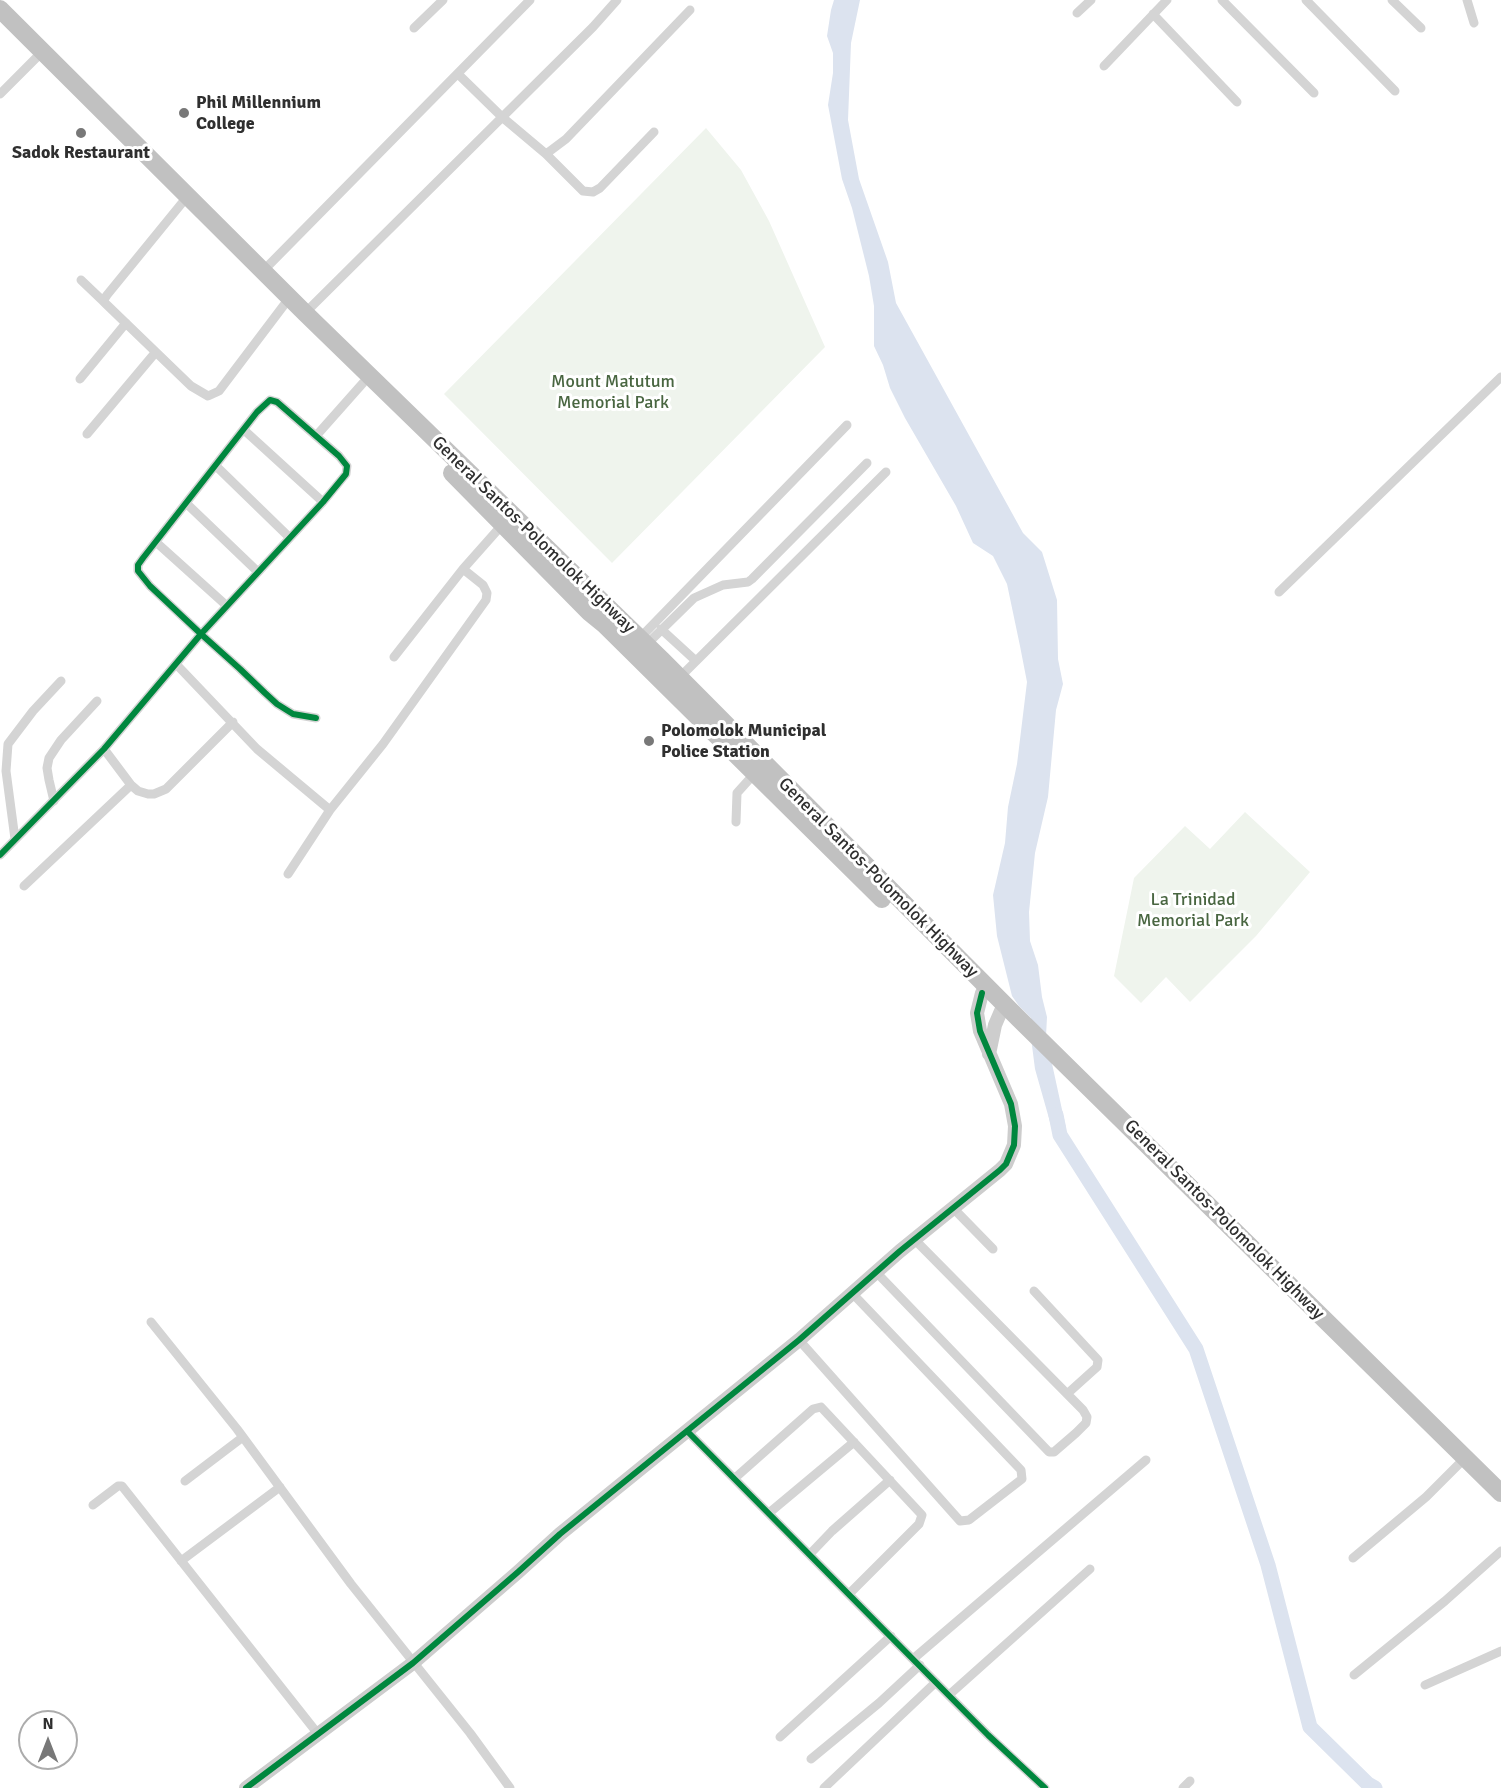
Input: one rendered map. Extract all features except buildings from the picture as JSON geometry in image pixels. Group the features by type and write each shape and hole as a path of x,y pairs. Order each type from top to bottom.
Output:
{"highway":[{"name":"General Santos-Polomolok Highway","path":"0,9 305,313 643,642 1020,1025"},
{"path":"0,20 502,525 925,942 1001,1011 1020,1025 1065,1068 1501,1503"},
{"name":"General Santos-Polomolok Highway","path":"1065,1068 1501,1493"}],"street":[{"path":"414,28 443,0"},
{"path":"263,271 530,0"},
{"path":"305,313 617,0"},
{"path":"1077,13 1091,0"},
{"path":"1104,66 1167,0"},
{"path":"1222,0 1314,93"},
{"path":"1306,0 1395,91"},
{"path":"1392,0 1421,28"},
{"path":"1467,0 1474,23"},
{"path":"546,154 566,139 690,10"},
{"path":"1153,14 1237,102"},
{"path":"0,94 37,57"},
{"path":"458,74 583,191 593,192 600,188 654,132"},
{"path":"103,301 182,203"},
{"path":"81,280 191,386 211,396 219,391 284,305"},
{"path":"80,379 126,323"},
{"path":"87,434 155,353"},
{"path":"1279,592 1501,377"},
{"path":"316,436 363,383"},
{"path":"0,855 104,749 201,634 343,478 347,470 344,461 271,399 265,403 138,566 141,576 201,634 285,710 293,714 316,718"},
{"path":"643,642 848,425"},
{"path":"244,430 323,502"},
{"path":"643,642 694,598 723,585 748,582 753,579 867,463"},
{"path":"216,466 289,537"},
{"path":"679,678 886,472"},
{"path":"187,504 258,572"},
{"path":"394,657 463,569 502,525"},
{"path":"157,543 227,606"},
{"path":"288,874 330,810 383,744 486,600 487,593 483,585 463,569"},
{"path":"660,629 696,661"},
{"path":"176,664 280,769 330,810"},
{"path":"15,839 7,781 8,744 33,711 61,681"},
{"path":"54,801 48,774 49,758 61,740 97,701"},
{"path":"104,749 131,785 138,791 154,794 166,789 233,722"},
{"path":"736,822 737,793 755,773"},
{"path":"24,886 131,785"},
{"path":"246,1788 413,1663 560,1534 799,1340 1000,1170 1014,1145 1015,1126 1011,1104 978,1022 978,1006 982,993"},
{"path":"989,1054 995,1025 1001,1011"},
{"path":"953,1209 993,1249"},
{"path":"877,1272 1050,1452 1054,1452 1086,1423 1087,1417 1083,1410 915,1240"},
{"path":"1034,1291 1098,1360 1098,1367 1067,1394"},
{"path":"799,1340 960,1521 969,1521 1022,1479 1022,1470 852,1293"},
{"path":"151,1322 243,1437 351,1584 470,1733 510,1788"},
{"path":"735,1479 816,1407 821,1407 921,1512 922,1519 919,1524 849,1594"},
{"path":"687,1431 949,1695 1045,1788"},
{"path":"185,1480 243,1437"},
{"path":"769,1513 854,1442"},
{"path":"811,1760 879,1703 916,1662 1146,1460"},
{"path":"1353,1558 1426,1497 1461,1463"},
{"path":"810,1554 832,1531 890,1480"},
{"path":"93,1505 118,1486 122,1486 318,1734"},
{"path":"181,1561 280,1488"},
{"path":"1354,1675 1445,1601 1501,1551"},
{"path":"949,1695 1090,1569"},
{"path":"780,1737 891,1636"},
{"path":"1425,1685 1501,1651"},
{"path":"824,1788 936,1682"}],"green space":[{"name":"Mount Matutum Memorial Park","path":"706,128 741,170 769,221 825,347 612,563 444,394"},
{"name":"La Trinidad Memorial Park","path":"1245,812 1310,872 1256,936 1190,1002 1166,977 1141,1003 1114,976 1134,878 1185,826 1210,849"}],"shaded area":[{"path":"834,0 860,0 851,43 848,120 859,179 888,262 896,303 1023,533 1042,552 1057,600 1058,659 1063,684 1056,710 1048,797 1035,853 1029,912 1030,941 1038,965 1047,1017 1046,1036 1066,1128 1060,1135 1052,1129 1035,1069 1030,1030 1031,1018 1012,996 997,936 993,895 1005,843 1008,807 1017,764 1027,682 1020,646 1007,584 993,556 973,543 956,506 905,418 890,388 874,346 874,306 869,276 852,208 842,179 828,105 833,73 833,53 827,36"}],"waterway":[{"path":"1056,1115 1060,1135 1196,1349 1268,1565 1310,1727 1368,1784 1375,1788"}],"cycle path":[{"path":"0,855 104,749 201,634 346,474 347,466 339,456 277,402 270,400 257,412 143,558 138,565 138,571 150,586 201,634 240,669 277,704 293,714 316,718"},
{"path":"246,1788 413,1663 560,1534 799,1340 900,1251 1006,1164 1014,1145 1015,1126 1011,1104 980,1031 977,1013 982,993"},
{"path":"687,1431 988,1735 1045,1788"}],"place":[{"name":"Phil Millennium College","path":"184,113"},
{"name":"Sadok Restaurant","path":"81,133"},
{"name":"Polomolok Municipal Police Station","path":"649,741"}]}
